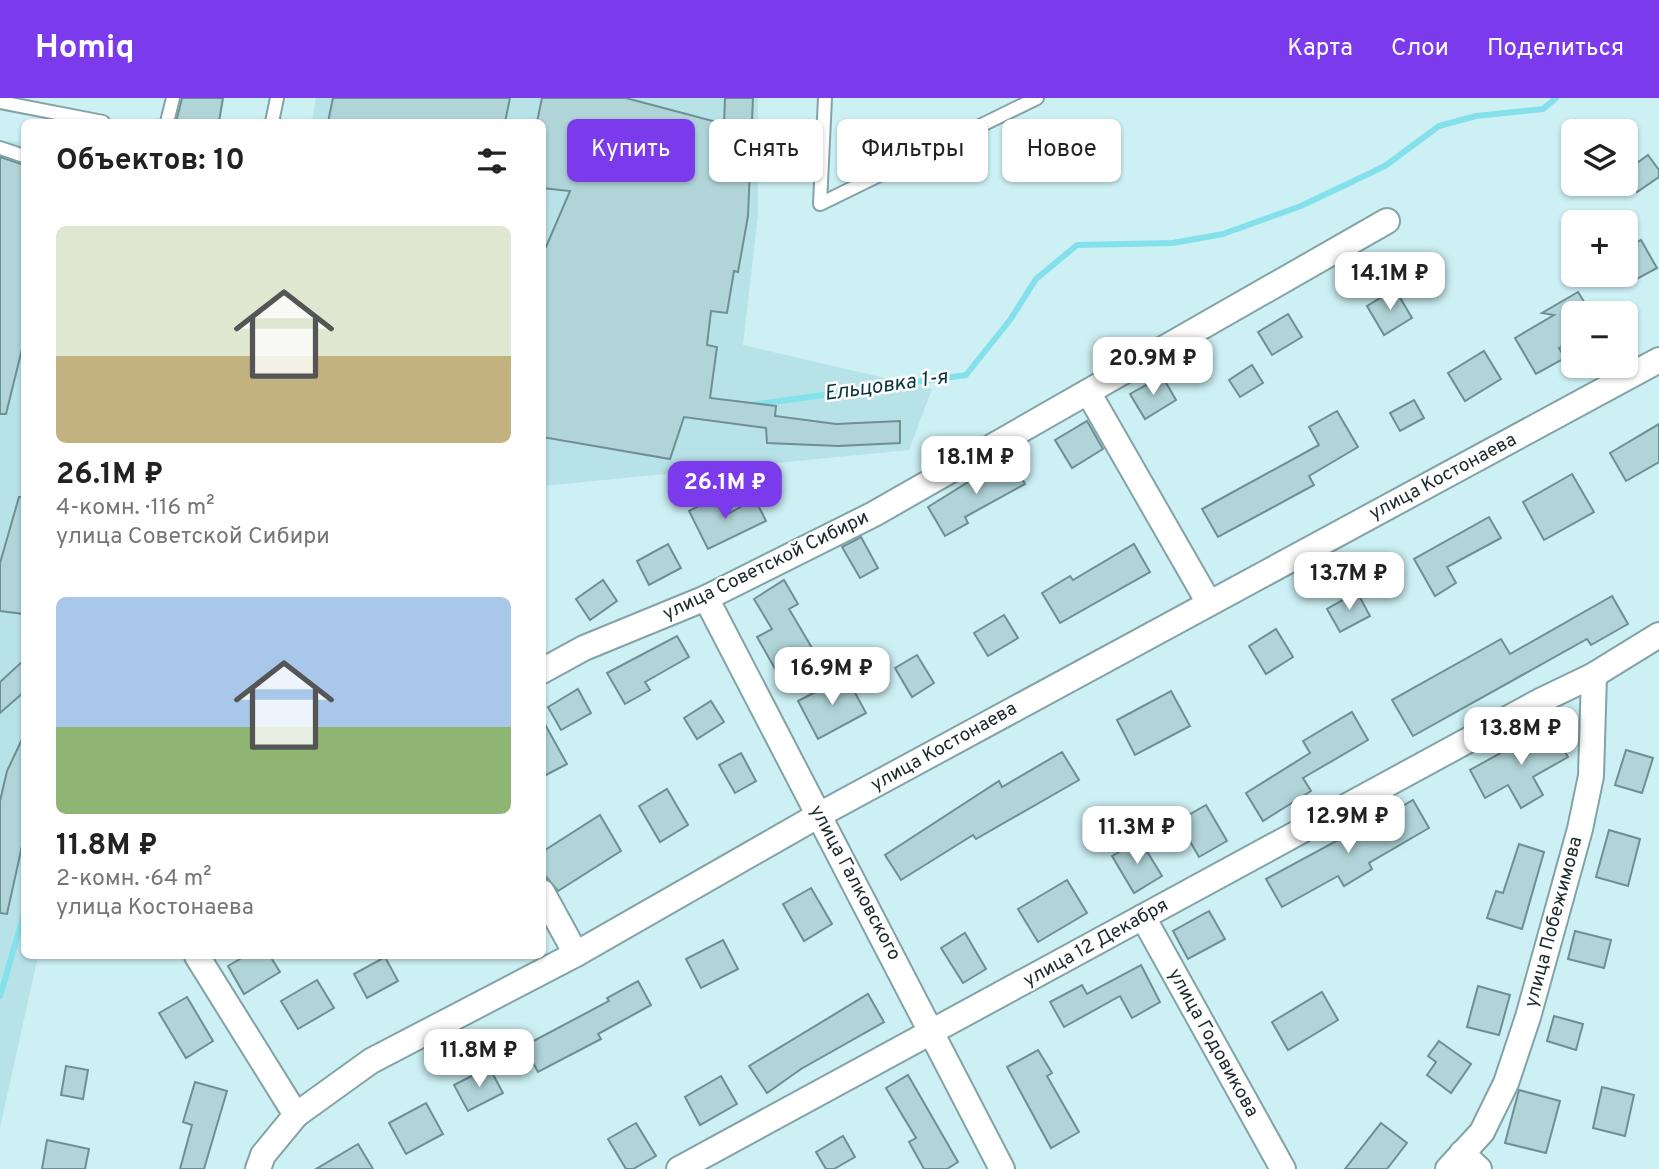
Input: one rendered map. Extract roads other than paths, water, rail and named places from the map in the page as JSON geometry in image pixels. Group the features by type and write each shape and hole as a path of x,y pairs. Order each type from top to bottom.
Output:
{"street":[{"name":"улица Советской Сибири","path":"546,669 584,649 706,598 874,514 1387,221"},
{"name":"улица Костонаева","path":"258,1169 263,1155 296,1115 371,1061 576,954 819,815 1659,360"},
{"path":"1088,392 1209,603"},
{"name":"улица Галковского","path":"706,598 933,1031 1002,1169"},
{"name":"улица 12 Декабря","path":"679,1169 1542,700 1594,675 1659,635"},
{"name":"улица Побежимова","path":"1463,1164 1506,1083 1528,1017 1580,830 1591,776 1594,675"},
{"path":"546,899 576,954"},
{"name":"улица Годовикова","path":"1143,917 1283,1169"},
{"path":"199,959 296,1115"}],"lane":[{"path":"168,119 173,98"},
{"path":"273,119 277,98"},
{"path":"825,98 820,204 1037,98"},
{"path":"0,102 88,119"},
{"path":"0,148 21,155"}],"waterway":[{"name":"Ельцовка 1-я","path":"752,405 966,375 1010,320 1036,279 1077,245 1173,243 1223,234 1301,206 1385,166 1439,126 1476,116 1543,109 1556,98"},
{"name":"Ельцовка 1-я","path":"0,996 21,924"}]}
